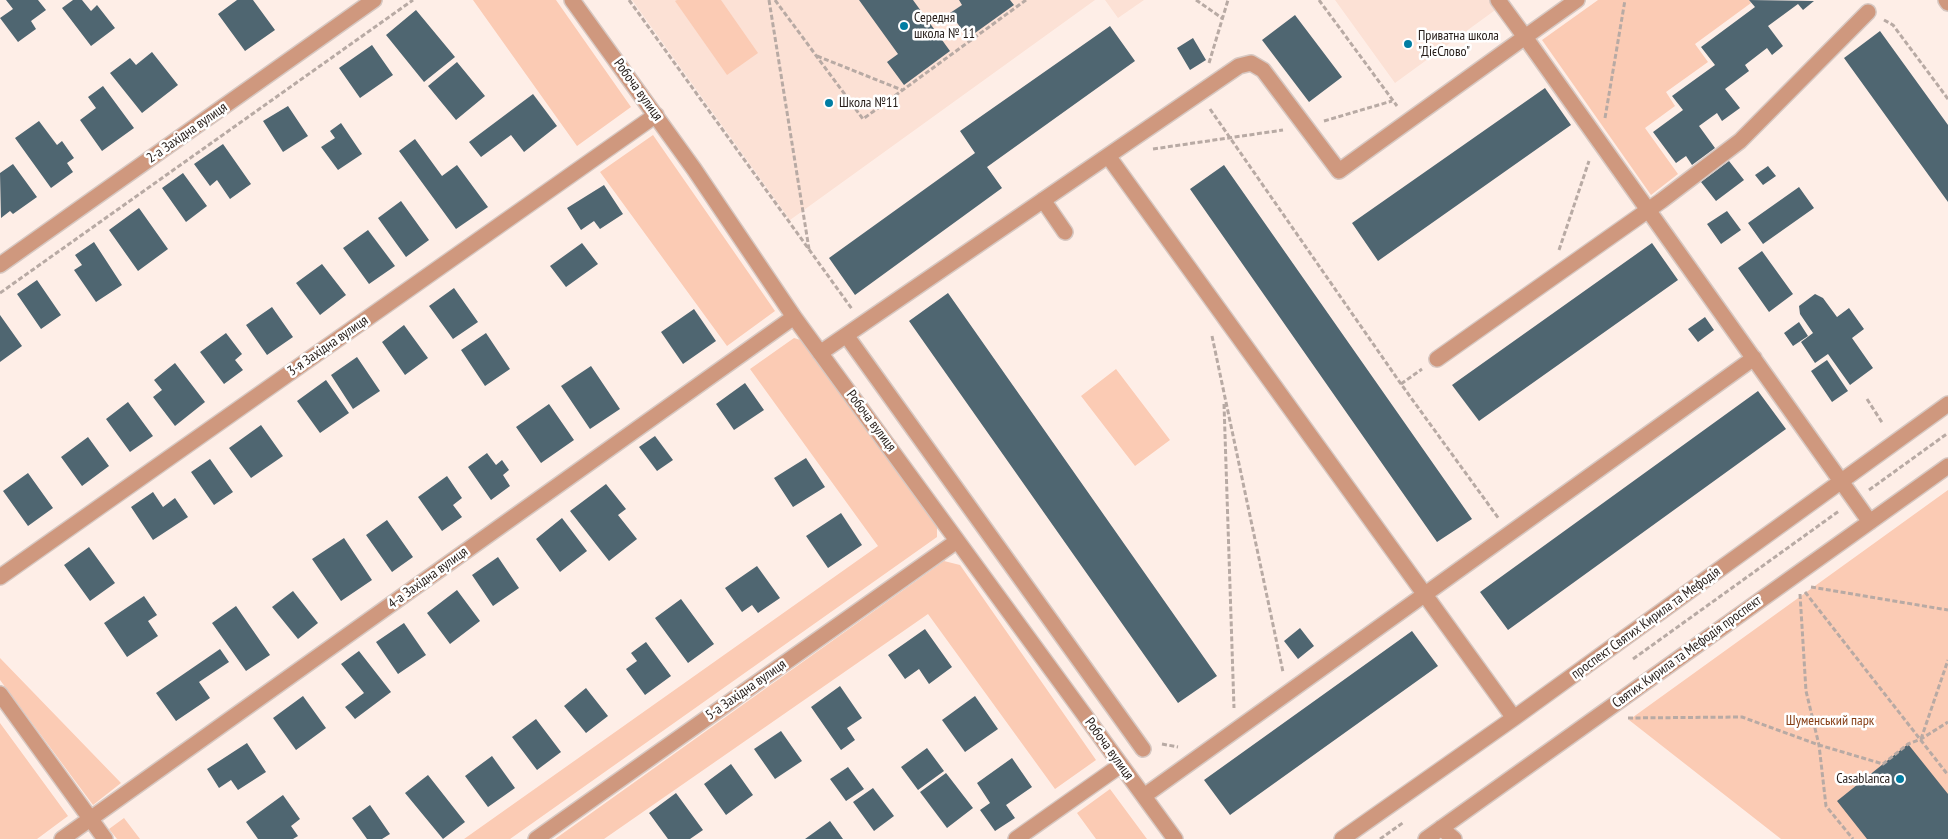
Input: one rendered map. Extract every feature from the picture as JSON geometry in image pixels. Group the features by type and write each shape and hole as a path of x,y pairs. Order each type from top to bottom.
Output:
{"street":[{"name":"2-а Західна вулиця","path":"0,265 374,0"},
{"name":"Робоча вулиця","path":"572,0 656,115 794,317 1175,839"},
{"path":"1498,0 1870,522"},
{"path":"820,353 1239,66 1251,64 1263,70 1339,171 1577,0"},
{"path":"1437,359 1648,210 1740,141 1868,12"},
{"name":"3-я Західна вулиця","path":"0,577 656,115"},
{"path":"1108,156 1514,718"},
{"path":"1043,200 1066,232"},
{"name":"4-а Західна вулиця","path":"62,839 794,317"},
{"path":"846,335 1140,744"},
{"path":"1144,796 1424,593 1754,358"},
{"name":"проспект Святих Кирила та Мефодія","path":"1342,839 1514,718 1948,404"},
{"name":"Святих Кирила та Мефодія проспект","path":"1426,839 1948,466"},
{"name":"5-а Західна вулиця","path":"536,839 957,541"},
{"path":"0,694 105,839"},
{"path":"1016,839 1120,765"},
{"path":"1441,828 1454,839"}],"path":[{"path":"0,293 413,0"},
{"path":"629,0 862,324"},
{"path":"769,0 809,249"},
{"path":"775,0 863,119 1026,0"},
{"path":"1196,0 1223,18"},
{"path":"1228,0 1199,93 1401,384 1509,534"},
{"path":"1319,0 1408,122"},
{"path":"1548,280 1597,137 1604,122 1625,0"},
{"path":"1868,12 1893,25 1948,99"},
{"path":"816,56 903,90"},
{"path":"1146,150 1306,126 1392,101"},
{"path":"1212,335 1288,692"},
{"path":"1401,384 1437,359"},
{"path":"1224,394 1234,731"},
{"path":"1866,399 1883,424"},
{"path":"1629,661 1948,433"},
{"path":"1853,839 1826,806 1819,745 1806,691 1800,586 1922,739 1948,775"},
{"path":"1809,587 1948,610"},
{"path":"1922,739 1948,660"},
{"path":"1622,718 1742,717 1819,745 1883,764 1908,744 1922,739 1948,722"},
{"path":"1140,744 1206,752"},
{"path":"1380,839 1412,816"}],"shaded area":[{"name":"Школа №11","path":"632,0 1095,0 790,220"},
{"path":"1105,0 1144,0 1118,18"},
{"name":"Приватна школа \"ДієСлово\"","path":"1335,0 1509,0 1395,83"}],"green space":[{"path":"473,0 556,0 631,107 577,146"},
{"path":"721,0 758,53 727,75 675,1"},
{"path":"1598,0 1749,0 1751,3 1695,44 1708,62 1666,92 1675,106 1645,128 1678,174 1651,195 1542,40"},
{"path":"653,135 775,311 727,346 600,172"},
{"path":"794,338 804,341 937,524 937,537 510,839 464,839 878,546 750,369"},
{"path":"1116,369 1170,440 1135,466 1081,396"},
{"name":"Шуменський парк","path":"1948,490 1948,839 1781,839 1629,720"},
{"path":"944,561 960,565 1096,760 1055,789 928,614 604,839 555,839"},
{"path":"0,658 121,783 93,805 0,680"},
{"path":"0,723 68,816 37,839 0,839"},
{"path":"1110,789 1147,839 1096,839 1077,813"},
{"path":"124,818 140,839 117,839 109,829"}],"building":[{"path":"6,0 38,0 46,10 31,21 36,29 18,42 0,18 13,9"},
{"path":"73,0 82,0 91,11 97,5 115,28 91,46 62,8"},
{"path":"237,0 253,0 275,30 245,51 218,14"},
{"name":"Середня школа № 11","path":"859,0 913,0 950,51 904,85 887,62 898,54"},
{"name":"Середня школа № 11","path":"959,0 1010,0 1014,5 968,38 950,13 962,5"},
{"path":"1749,0 1814,1 1803,10 1798,4 1768,26 1783,46 1772,55 1767,48 1745,65 1749,71 1725,89 1740,108 1722,121 1717,113 1699,126 1715,148 1692,165 1686,156 1676,163 1653,132 1683,110 1672,96 1715,65 1701,47 1755,7"},
{"path":"416,10 455,57 424,82 386,35"},
{"path":"1295,15 1342,77 1309,102 1262,40"},
{"path":"1110,26 1135,61 987,167 1002,188 855,295 829,258 975,153 960,131"},
{"path":"1880,31 1948,125 1948,202 1844,58"},
{"path":"1193,38 1206,60 1190,70 1177,48"},
{"path":"372,45 393,75 360,98 339,68"},
{"path":"152,52 178,85 142,113 110,73 130,58 136,65"},
{"path":"457,62 485,96 456,120 428,86"},
{"path":"103,86 134,128 102,151 80,120 96,108 88,97"},
{"path":"1545,88 1571,125 1378,261 1352,223"},
{"path":"533,94 557,126 524,152 511,135 481,157 469,142"},
{"path":"288,106 308,136 283,152 263,121"},
{"path":"39,121 57,145 62,141 74,158 67,163 73,172 51,188 15,138"},
{"path":"341,123 362,154 338,170 321,147 335,138 330,131"},
{"path":"415,139 442,176 457,165 488,207 456,229 399,151"},
{"path":"223,144 251,184 230,199 217,180 210,186 194,164"},
{"path":"1729,161 1744,180 1716,201 1701,182"},
{"path":"13,164 37,197 13,214 10,211 1,218 0,173"},
{"path":"1224,165 1472,519 1437,542 1190,189"},
{"path":"1768,166 1776,176 1763,185 1755,175"},
{"path":"183,173 207,206 186,222 162,188"},
{"path":"604,185 623,214 600,229 594,221 581,230 567,208"},
{"path":"1799,187 1814,208 1763,244 1748,223"},
{"path":"401,201 429,240 406,257 378,218"},
{"path":"139,208 168,249 138,271 109,230"},
{"path":"1727,211 1741,230 1721,244 1707,224"},
{"path":"368,230 395,266 369,284 343,248"},
{"path":"94,242 122,285 96,302 74,270 82,265 75,255"},
{"path":"582,243 598,264 566,287 550,266"},
{"path":"1652,243 1678,280 1479,421 1452,385"},
{"path":"1762,251 1793,294 1769,312 1738,268"},
{"path":"322,264 346,295 320,315 296,283"},
{"path":"37,280 61,315 41,329 17,294"},
{"path":"454,288 478,322 453,339 429,306"},
{"path":"948,293 1217,676 1178,703 909,321"},
{"path":"1815,294 1823,298 1837,317 1849,308 1864,329 1852,338 1873,368 1850,385 1828,354 1815,363 1801,342 1813,333 1800,314 1799,306"},
{"path":"272,307 293,337 267,355 246,325"},
{"path":"694,309 716,341 683,364 661,332"},
{"path":"0,315 22,346 0,362"},
{"path":"1705,317 1714,330 1698,342 1688,329"},
{"path":"1799,322 1808,336 1793,346 1784,333"},
{"path":"404,325 428,358 405,375 382,342"},
{"path":"226,333 242,354 235,360 243,370 224,384 200,352"},
{"path":"486,333 510,369 485,386 461,350"},
{"path":"357,357 380,391 353,409 331,375"},
{"path":"1827,360 1848,391 1832,402 1811,371"},
{"path":"175,363 205,402 175,426 153,397 162,390 154,380"},
{"path":"591,366 620,409 590,429 561,386"},
{"path":"326,380 349,413 320,433 297,401"},
{"path":"745,383 764,410 734,430 716,404"},
{"path":"1758,391 1786,429 1508,630 1480,592"},
{"path":"128,402 153,436 130,452 106,419"},
{"path":"549,404 574,440 541,463 516,427"},
{"path":"261,425 283,456 251,478 229,448"},
{"path":"655,436 673,460 657,471 639,447"},
{"path":"88,437 109,466 82,486 61,457"},
{"path":"487,453 496,465 502,460 509,470 503,475 510,486 491,500 468,467"},
{"path":"806,458 825,487 793,507 774,478"},
{"path":"210,459 233,492 214,505 191,472"},
{"path":"28,473 53,508 28,526 3,491"},
{"path":"447,476 462,498 453,505 462,517 442,531 418,497"},
{"path":"606,484 626,509 618,515 637,539 609,561 570,511"},
{"path":"153,492 163,507 175,498 188,517 153,540 131,507"},
{"path":"841,513 862,545 828,568 806,536"},
{"path":"562,518 587,551 560,572 536,539"},
{"path":"387,520 413,557 392,572 366,535"},
{"path":"344,538 372,580 341,601 312,559"},
{"path":"89,547 115,583 90,601 64,565"},
{"path":"498,557 519,588 493,606 472,575"},
{"path":"757,566 780,598 758,613 752,605 742,612 725,588"},
{"path":"457,590 480,621 450,644 427,613"},
{"path":"293,591 318,623 298,639 272,607"},
{"path":"144,596 157,615 148,621 158,636 127,657 104,623"},
{"path":"681,599 714,644 688,663 655,618"},
{"path":"236,606 270,655 246,671 212,623"},
{"path":"404,623 426,655 398,674 376,642"},
{"path":"1300,628 1314,646 1298,659 1284,641"},
{"path":"925,629 952,667 929,684 919,669 905,679 888,655"},
{"path":"1412,631 1438,666 1230,815 1204,780"},
{"path":"646,642 671,676 645,695 626,669 637,661 631,653"},
{"path":"220,649 229,662 199,682 210,698 176,721 156,693"},
{"path":"359,651 391,692 355,719 345,707 364,693 341,664"},
{"path":"840,686 862,718 847,728 855,740 841,750 811,707"},
{"path":"586,688 608,716 586,733 564,706"},
{"path":"303,696 326,728 296,750 273,718"},
{"path":"975,696 998,729 965,752 942,720"},
{"path":"536,719 561,752 537,770 512,737"},
{"path":"781,731 802,761 775,779 754,749"},
{"path":"247,743 266,772 238,790 231,780 219,788 207,769"},
{"name":"Casablanca","path":"1908,744 1948,794 1948,839 1867,839 1837,801"},
{"path":"927,748 944,771 918,790 901,767"},
{"path":"492,756 515,788 488,807 465,776"},
{"path":"1012,758 1032,787 1006,805 1015,818 995,831 980,810 990,803 977,783"},
{"path":"731,764 753,795 726,815 704,784"},
{"path":"848,767 864,789 846,801 830,779"},
{"path":"946,773 973,808 947,828 920,792"},
{"path":"428,775 465,822 443,839 405,793"},
{"path":"873,788 894,816 874,831 853,802"},
{"path":"676,793 703,830 690,839 668,839 649,813"},
{"path":"283,795 300,819 291,826 298,836 293,839 258,839 246,822"},
{"path":"370,805 390,834 382,839 367,839 352,818"},
{"path":"830,821 843,839 805,839"}],"place":[{"name":"Середня школа № 11","path":"904,26"},
{"name":"Приватна школа \"ДієСлово\"","path":"1408,44"},
{"name":"Школа №11","path":"829,103"},
{"name":"Casablanca","path":"1900,779"}]}
